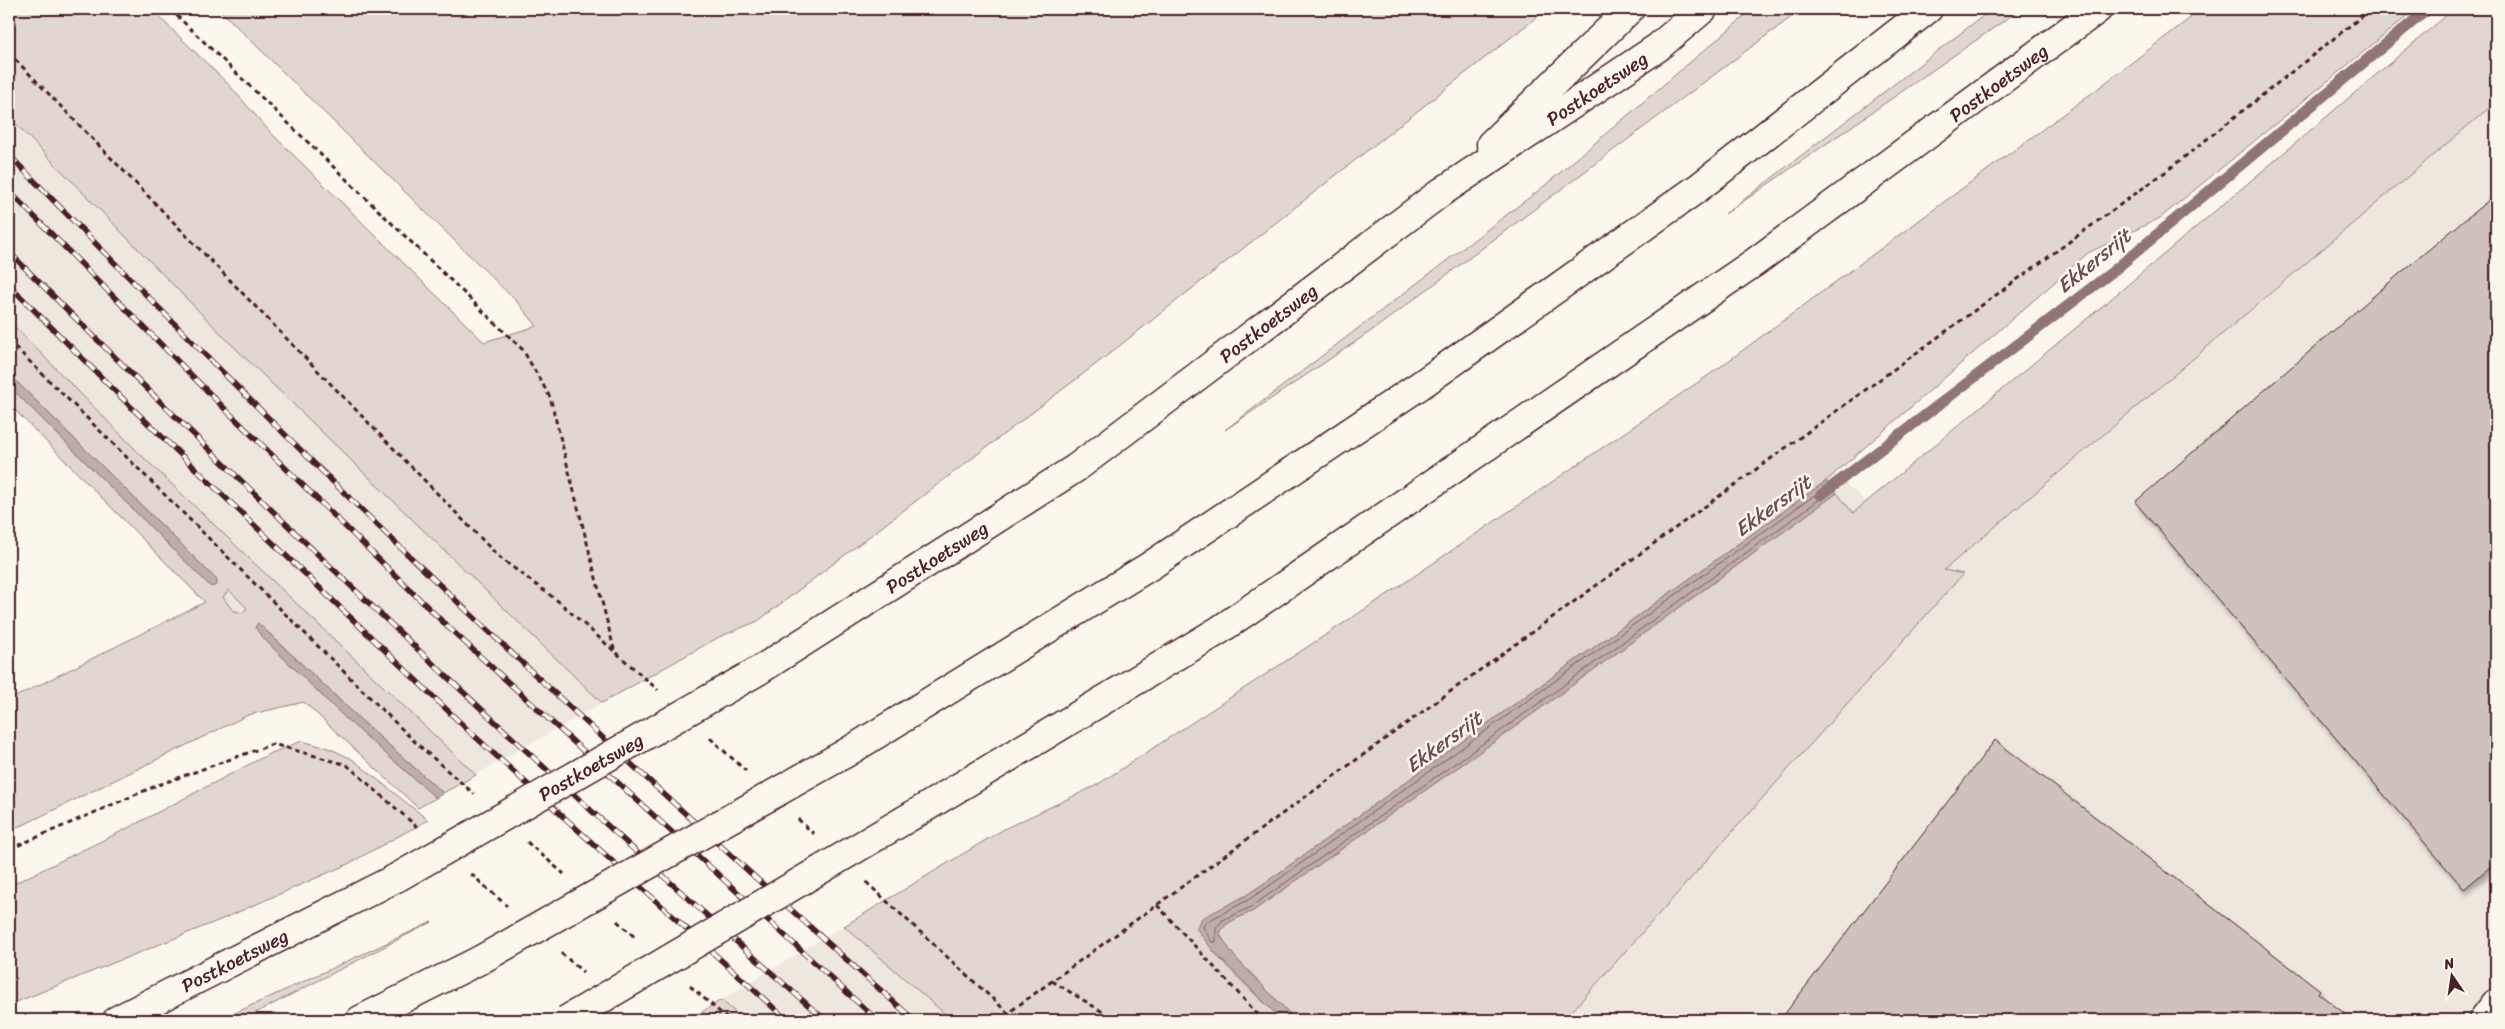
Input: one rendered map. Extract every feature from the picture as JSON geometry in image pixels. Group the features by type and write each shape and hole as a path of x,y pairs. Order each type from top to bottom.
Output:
{"main road":[{"path":"1440,194 1630,9"},
{"name":"Postkoetsweg","path":"117,1020 398,877 758,672 1076,468 1440,194 1657,48 1704,9"},
{"path":"360,1020 482,959 846,753 1150,566 1422,384 1698,188 1928,9"},
{"name":"Postkoetsweg","path":"566,1020 1218,632 1755,262 2098,9"},
{"path":"2483,1020 2496,1003"}],"path":[{"path":"170,9 523,350 550,397 615,650"},
{"path":"863,879 1008,1013 2168,170 2371,9"},
{"path":"9,53 499,557 558,601 660,692"},
{"path":"9,342 414,741 480,800"},
{"path":"703,732 747,772"},
{"path":"9,846 19,845 158,785 273,744 347,765 422,830"},
{"path":"790,812 819,839"},
{"path":"524,839 568,878"},
{"path":"466,870 511,909"},
{"path":"1157,905 1263,1020"},
{"path":"612,916 641,942"},
{"path":"556,948 586,974"},
{"path":"685,981 729,1020"},
{"path":"1052,981 1116,1020"}],"shaded area":[{"path":"9,9 151,9 230,86 271,133 484,342 537,326 518,303 219,9 1547,9 1104,358 758,621 719,637 602,703 230,343 9,117"},
{"path":"1753,9 1802,9 1377,327 1225,430 1543,187"},
{"path":"1992,9 2021,9 1725,214"},
{"path":"2202,9 2416,9 2160,218 2088,253 1826,481 1269,880 1245,896 1202,919 1198,923 1202,934 1221,960 1282,1020 952,1020 844,926 1004,829 1097,785 1391,592 1716,370 2096,90"},
{"path":"2454,9 2496,9 2496,102 1944,570 1963,574 1564,1020 1296,1020 1234,956 1220,935 1228,923 1253,911 1494,742 1837,493 1853,513 2124,288"},
{"path":"9,73 623,691 418,808 269,669 9,404"},
{"path":"2496,102 2496,1020 688,1020 1004,829 1097,785 1391,592 1716,370 1944,570"},
{"path":"9,321 139,453 476,775 443,793 362,721 269,633 255,627 263,638 342,715 436,798 418,808 304,702 248,715 23,825 9,829 9,700 205,602 9,404 9,386 211,587 217,580 9,374","holes":["229,590 247,608 242,613 232,610 223,597"]},
{"path":"302,741 331,749 352,759 428,820 346,865 220,920 9,1005 9,886 124,830 269,754"},
{"path":"432,922 242,1020 220,1020"},
{"path":"721,1000 744,1020 689,1020"}],"water":[{"path":"9,374 217,580 217,585 211,587 9,386"},
{"path":"1826,481 1837,493 1494,742 1253,911 1233,920 1221,930 1220,935 1234,956 1296,1020 1282,1020 1214,952 1196,928 1202,918 1245,896 1269,880"},
{"path":"258,623 362,721 443,793 436,798 342,715 263,638 255,627"}],"building":[{"path":"2496,194 2496,862 2464,889 2135,502 2398,275"},
{"path":"1995,740 2320,990 2318,993 2353,1020 1780,1020"}],"waterway":[{"name":"Ekkersrijt","path":"1821,495 2112,272 2428,9"}],"railway":[{"path":"9,155 252,402 400,547 655,786 914,1020"},
{"path":"9,191 224,408 447,626 877,1020"},
{"path":"9,252 208,449 411,643 616,833 825,1020"},
{"path":"9,285 131,407 469,731 787,1020"}]}
